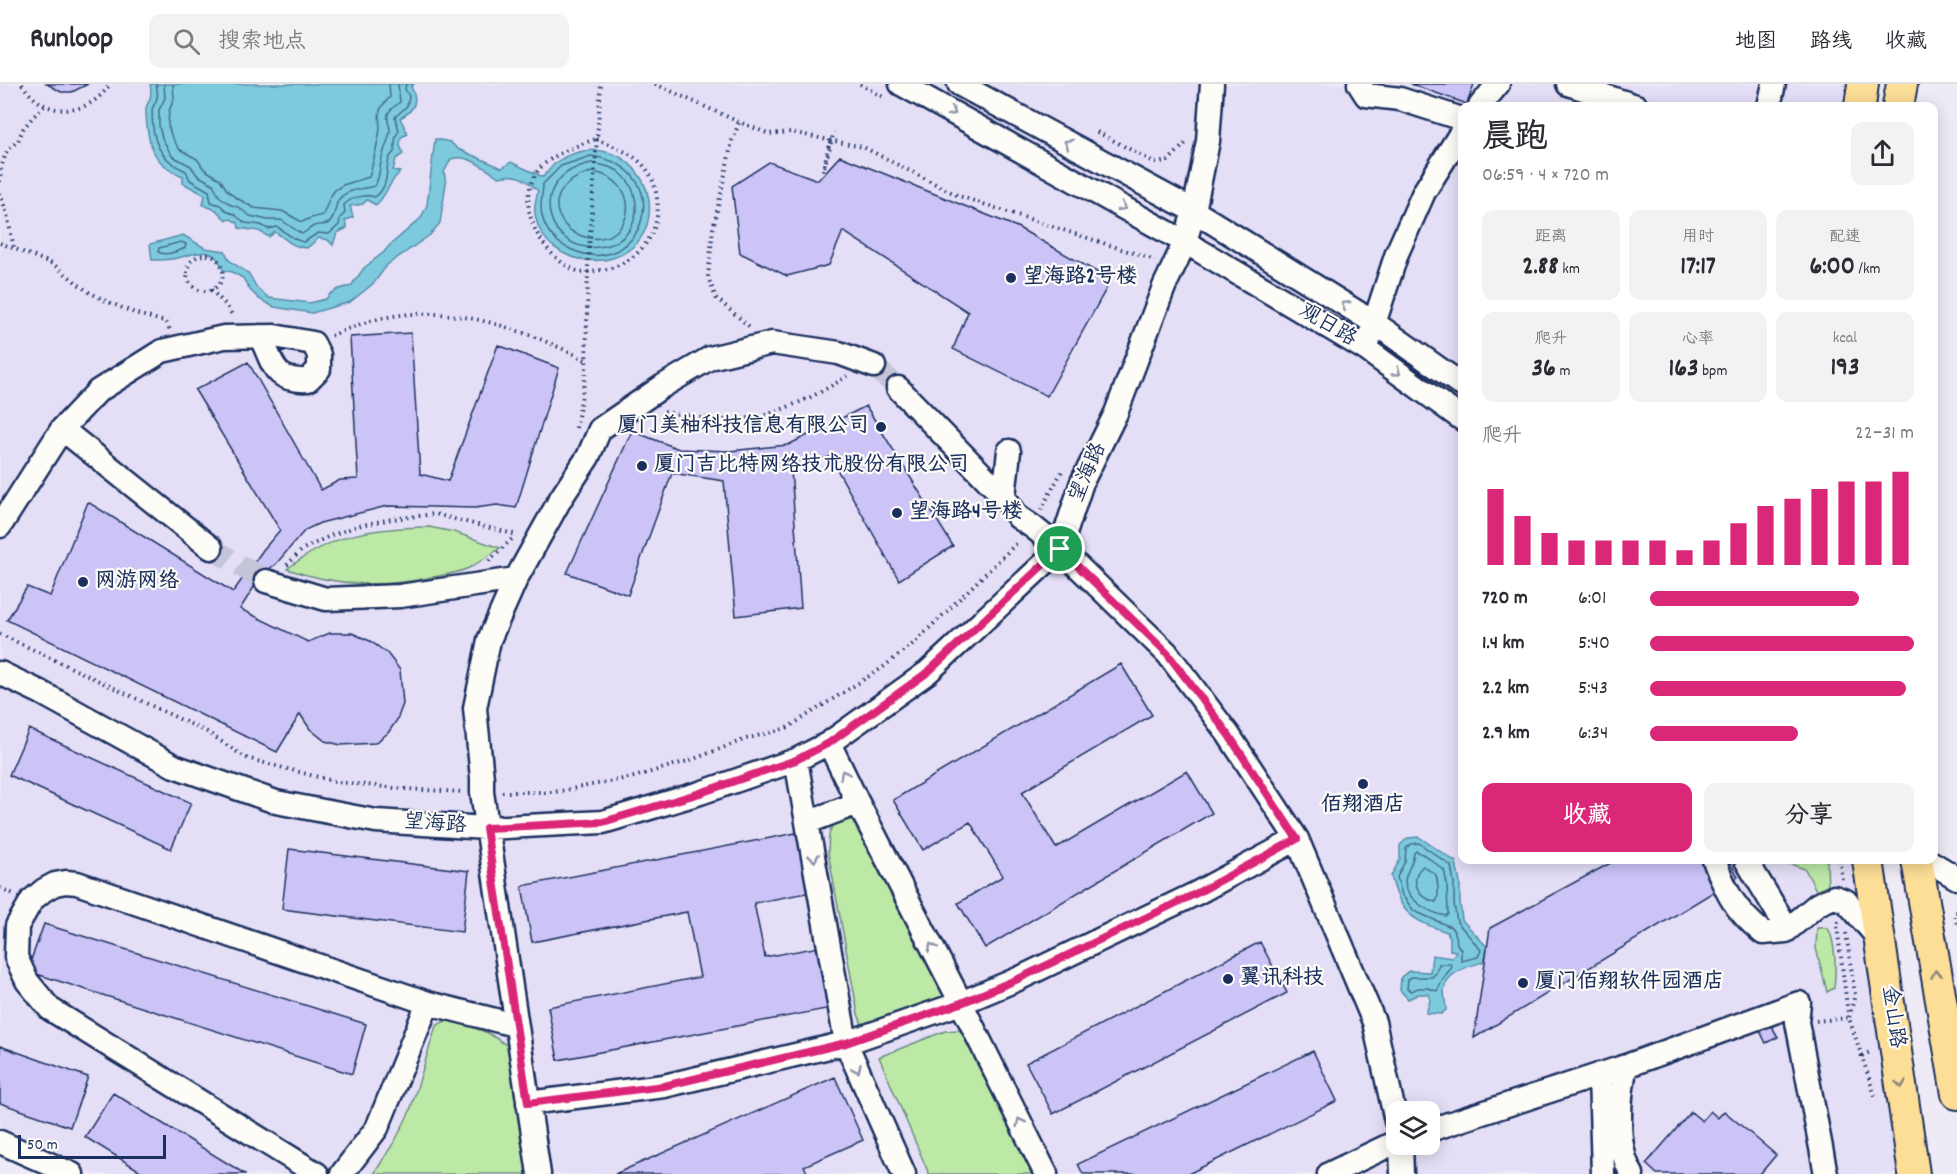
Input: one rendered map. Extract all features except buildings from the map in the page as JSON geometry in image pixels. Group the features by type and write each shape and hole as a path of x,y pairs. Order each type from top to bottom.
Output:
{"main road":[{"path":"1861,102 1863,84"},
{"path":"1899,102 1902,84"},
{"name":"金山路","path":"1869,864 1914,1174"},
{"path":"1918,864 1957,1094"}],"street":[{"name":"观日路","path":"959,84 1194,212 1373,322 1458,382"},
{"path":"1185,242 1194,212 1208,141 1212,84"},
{"path":"1359,84 1366,95 1400,99 1458,118"},
{"path":"1483,102 1498,84"},
{"path":"1770,102 1774,84"},
{"name":"观日路","path":"896,92 1185,242 1367,350 1458,416"},
{"path":"1572,92 1618,102"},
{"path":"1367,350 1373,322 1397,253 1424,192 1458,137"},
{"name":"望海路","path":"0,673 40,692 174,766 276,802 376,821 486,828 603,822 700,793 796,760 829,743 928,672 1060,549 1082,482 1116,413 1164,287 1185,242"},
{"path":"0,526 62,429 98,391 162,351 224,337 251,336 274,336 313,343 319,355 319,369 308,380 292,381 276,371 251,336"},
{"path":"538,1174 482,792 475,708 489,640 516,579 561,498 588,457 600,429 663,386 710,358 772,343 838,353 871,364"},
{"path":"898,388 1004,497 1018,517 1060,549 1167,653 1228,734 1297,839 1374,1022 1392,1101"},
{"path":"62,429 212,548"},
{"path":"1004,497 1009,452"},
{"path":"273,577 326,599 400,596 516,579"},
{"path":"829,743 1046,1174"},
{"path":"796,760 846,1043 904,1174"},
{"path":"808,822 858,803"},
{"path":"528,1103 664,1086 846,1043 961,1003 1018,979 1197,893 1297,839"},
{"path":"1716,864 1725,888 1743,916 1763,933 1786,931 1818,904 1834,897 1846,901 1881,941"},
{"path":"1748,864 1781,918 1786,931"},
{"path":"1934,864 1957,878"},
{"path":"317,1174 50,1009 27,981 16,957 17,926 32,900 55,884 77,883 428,1003 515,1025"},
{"path":"342,1174 376,1128 428,1003"},
{"path":"1440,1127 1626,1066 1798,1003 1797,1022 1826,1174"},
{"path":"1626,1066 1621,1086 1621,1138 1627,1166 1632,1174"},
{"path":"1600,1074 1603,1174"},
{"path":"0,1142 72,1174"},
{"path":"1329,1174 1386,1147"},
{"path":"1401,1155 1402,1174"}],"path":[{"path":"22,84 29,95 44,106 66,110 82,107 97,99 110,84"},
{"path":"574,434 583,397 586,360 587,271 601,84"},
{"path":"655,84 769,134 791,132 863,147 959,196 1155,260 1156,253"},
{"path":"860,84 896,92"},
{"path":"0,182 1,168 7,150 18,141 23,129 44,106"},
{"path":"739,122 732,141 717,211 708,277 716,298 754,330"},
{"path":"1087,127 1156,163 1168,161 1185,145"},
{"path":"830,140 823,171 834,132"},
{"path":"596,140 630,153 645,167 656,186 659,210 655,229 642,250 624,263 608,269 575,270 552,254 539,238 527,203 529,188 538,169 562,152 596,140"},
{"path":"0,193 14,248"},
{"path":"0,243 53,264 87,291 106,301 137,314 166,322 177,347"},
{"path":"211,290 220,284 223,278 221,265 212,256 197,257 187,270 189,283 198,290 211,290 251,336"},
{"path":"313,343 375,320 402,315 434,314 491,323 523,332 586,360"},
{"path":"662,411 728,420 752,418 812,397 871,364"},
{"path":"0,634 207,732 246,758 337,782 405,789 555,792 633,777 691,760 746,739 787,728 882,668 913,644 1033,527 1065,465"},
{"path":"273,577 303,549 322,539 361,525 392,519 435,514 517,535"},
{"path":"482,564 492,559 525,529"},
{"path":"1840,864 1846,901 1836,924 1849,1018 1877,1102"},
{"path":"1957,912 1955,912 1957,925"},
{"path":"1849,1018 1855,994 1846,930 1852,930"},
{"path":"1797,1022 1849,1018"}],"shaded area":[{"path":"0,84 1848,84 1846,102 1458,102 1458,864 1857,864 1904,1174 95,1174 0,1131"}],"green space":[{"path":"429,527 454,532 500,548 469,568 447,575 396,583 342,582 287,569 321,547 337,540 371,531"},
{"path":"840,819 857,822 948,995 942,1002 869,1029 862,1024 858,1014 828,852 831,829"},
{"path":"1791,864 1827,864 1828,893 1820,898 1805,869"},
{"path":"1817,928 1828,928 1834,949 1834,988 1827,992 1816,948"},
{"path":"452,1020 488,1033 511,1048 532,1174 374,1174 410,1111 436,1026"},
{"path":"959,1030 967,1038 1033,1174 929,1174 879,1057 945,1031"}],"water":[{"path":"150,84 414,84 411,87 415,101 412,109 400,118 408,134 401,137 400,145 403,154 396,159 393,170 400,172 383,197 376,205 367,200 363,204 350,206 353,217 345,221 347,228 337,233 333,245 328,240 319,238 307,248 293,245 275,232 269,237 259,231 239,228 238,223 231,219 226,220 216,210 203,205 205,195 183,183 183,176 172,171 157,158 148,132 146,109 151,95"},
{"path":"435,139 450,142 458,149 502,168 511,162 543,177 558,161 579,152 600,151 620,157 637,172 648,192 649,215 642,236 629,250 611,258 592,260 572,257 555,248 542,233 535,213 538,191 534,187 516,176 499,177 470,160 458,158 451,159 444,172 446,183 440,223 430,235 387,265 374,283 350,302 312,313 274,307 259,299 243,278 223,270 213,255 201,252 179,258 152,260 150,244 183,235 205,248 225,251 229,260 249,274 257,288 269,298 310,303 326,299 339,289 351,286 364,268 421,218 427,205"},
{"path":"1419,837 1456,862 1460,883 1462,920 1489,949 1483,962 1459,971 1449,979 1444,990 1446,1010 1441,1014 1426,1013 1430,1001 1429,994 1419,994 1408,999 1400,990 1401,977 1409,971 1430,972 1432,955 1452,958 1456,951 1450,950 1450,937 1447,932 1416,919 1398,899 1391,876 1400,859 1400,845 1408,838"}],"tunnel":[{"path":"874,366 898,388"},
{"path":"211,548 266,581"}],"place":[{"name":"望海路2号楼","path":"1011,278"},
{"name":"厦门美柚科技信息有限公司","path":"881,427"},
{"name":"厦门吉比特网络技术股份有限公司","path":"642,466"},
{"name":"望海路4号楼","path":"897,513"},
{"name":"网游网络","path":"83,582"},
{"name":"佰翔酒店","path":"1363,784"},
{"name":"翼讯科技","path":"1228,979"},
{"name":"厦门佰翔软件园酒店","path":"1523,983"}],"route":[{"path":"1060,549 1167,653 1228,734 1297,839 1197,893 1018,979 961,1003 846,1043 664,1086 528,1103 486,828 603,822 700,793 796,760 860,723 928,672 1060,549"}]}
